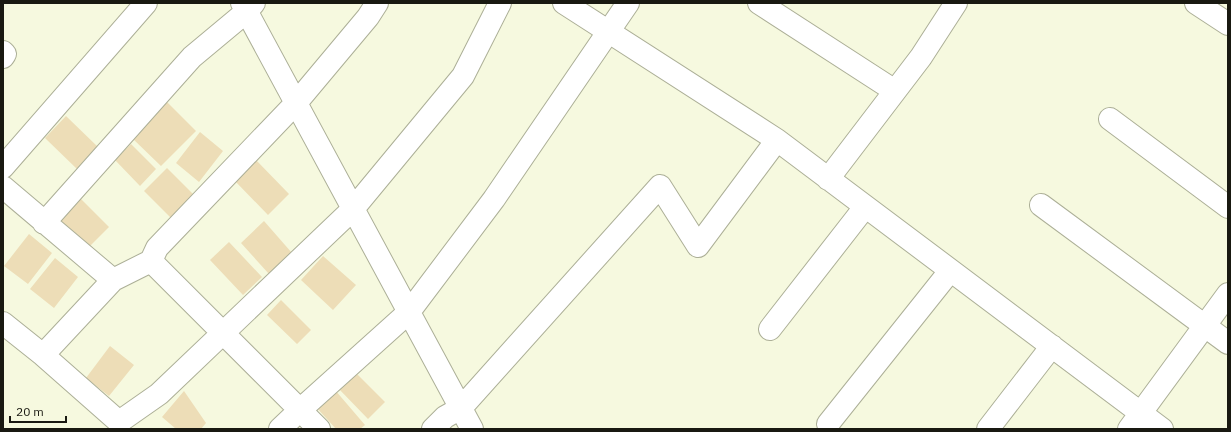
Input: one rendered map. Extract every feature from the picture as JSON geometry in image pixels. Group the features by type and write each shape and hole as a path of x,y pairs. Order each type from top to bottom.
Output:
{"street":[{"path":"3,167 146,3"},
{"path":"44,355 113,280 151,261 157,248 296,104 368,17 377,3"},
{"path":"3,323 44,355 115,424 159,394 353,209 463,76 500,3"},
{"path":"564,3 777,140 1052,346 1135,421 1162,429"},
{"path":"280,429 409,312 494,199 628,3"},
{"path":"759,3 895,90"},
{"path":"1196,3 1228,24"},
{"path":"828,179 921,57 955,4"},
{"path":"44,223 192,57 247,6 296,104 472,429"},
{"path":"3,52 5,54 3,57"},
{"path":"1110,119 1228,207"},
{"path":"433,429 446,417 460,408 660,186 698,246 777,140"},
{"path":"3,188 113,280"},
{"path":"1042,205 1228,343"},
{"path":"770,329 865,207"},
{"path":"151,261 319,429"},
{"path":"828,424 950,271"},
{"path":"1135,421 1228,294"},
{"path":"988,429 1052,346"}],"building":[{"path":"167,102 196,131 161,166 132,138"},
{"path":"66,116 99,148 78,170 45,138"},
{"path":"200,132 223,151 199,182 176,163"},
{"path":"131,144 156,169 140,186 115,160"},
{"path":"256,160 289,194 268,215 234,180"},
{"path":"167,168 196,197 173,220 144,191"},
{"path":"79,197 109,227 88,248 58,218"},
{"path":"264,221 292,253 269,274 241,243"},
{"path":"29,234 52,253 28,284 4,266"},
{"path":"229,242 262,277 243,295 210,260"},
{"path":"323,256 356,285 333,310 301,280"},
{"path":"55,258 78,277 54,308 30,289"},
{"path":"281,300 311,330 297,344 267,315"},
{"path":"110,346 134,365 109,396 86,378"},
{"path":"355,372 385,402 368,419 338,388"},
{"path":"335,390 365,425 360,429 336,429 316,407"},
{"path":"184,391 206,423 201,429 176,429 162,417"}]}
